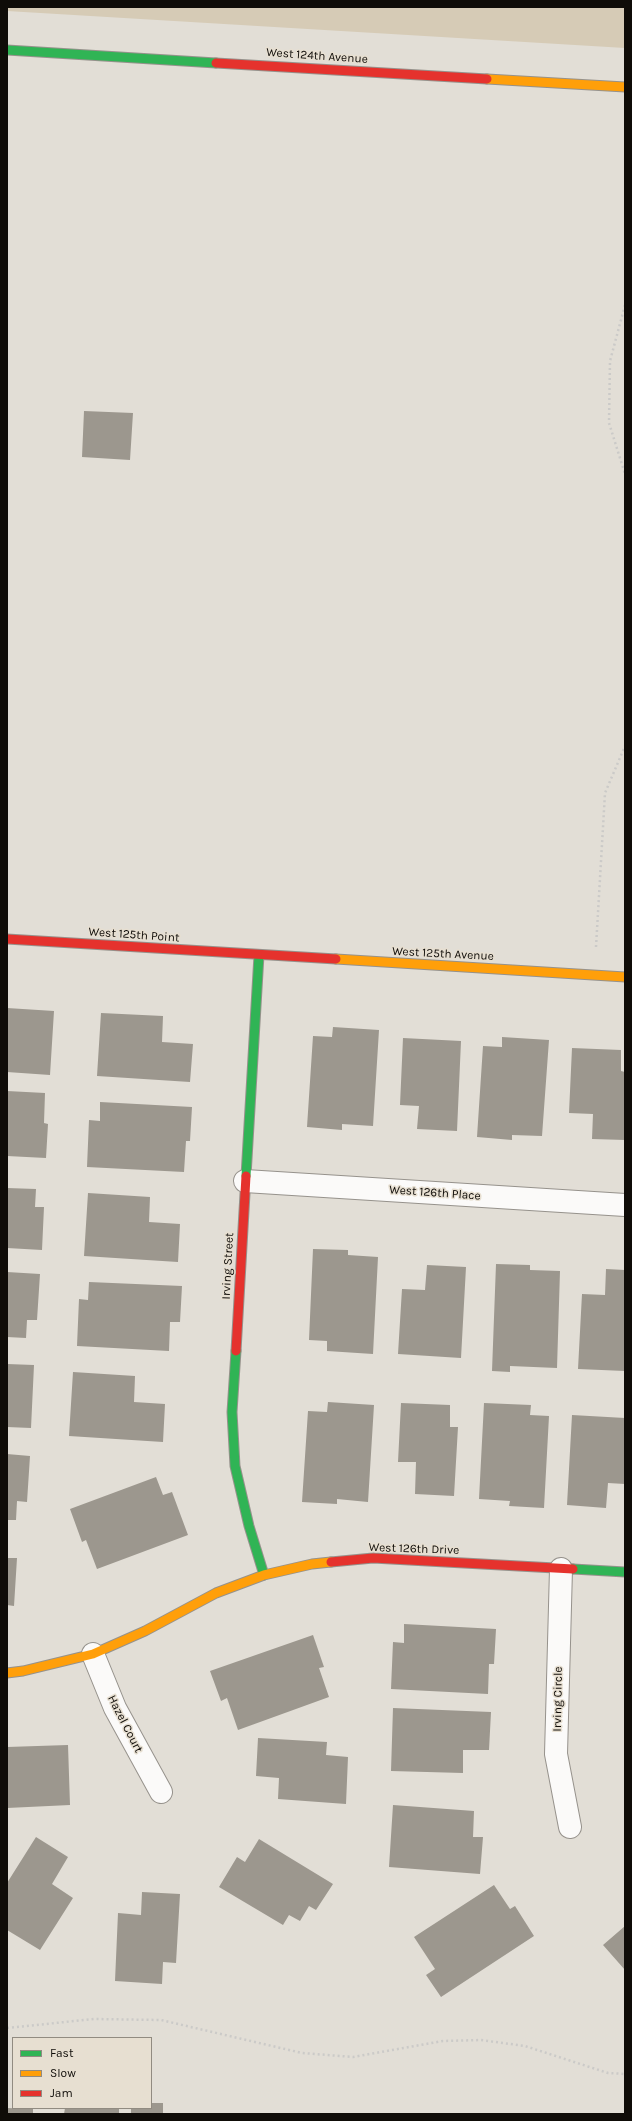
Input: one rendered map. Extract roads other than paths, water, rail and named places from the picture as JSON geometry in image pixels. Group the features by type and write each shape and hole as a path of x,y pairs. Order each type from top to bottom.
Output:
{"street":[{"name":"West 124th Avenue","path":"7,50 625,87"},
{"name":"West 125th Point","path":"7,939 259,955"},
{"name":"West 125th Avenue","path":"259,955 625,977"},
{"name":"Irving Street","path":"259,955 232,1412 235,1466 249,1526 264,1575"},
{"name":"West 126th Place","path":"245,1181 625,1205"},
{"name":"West 126th Drive","path":"7,1673 23,1672 92,1654 145,1631 216,1593 264,1575 312,1564 373,1558 625,1572"},
{"name":"Irving Circle","path":"561,1569 556,1754 570,1827"},
{"name":"Hazel Court","path":"92,1654 115,1708 161,1792"}]}
